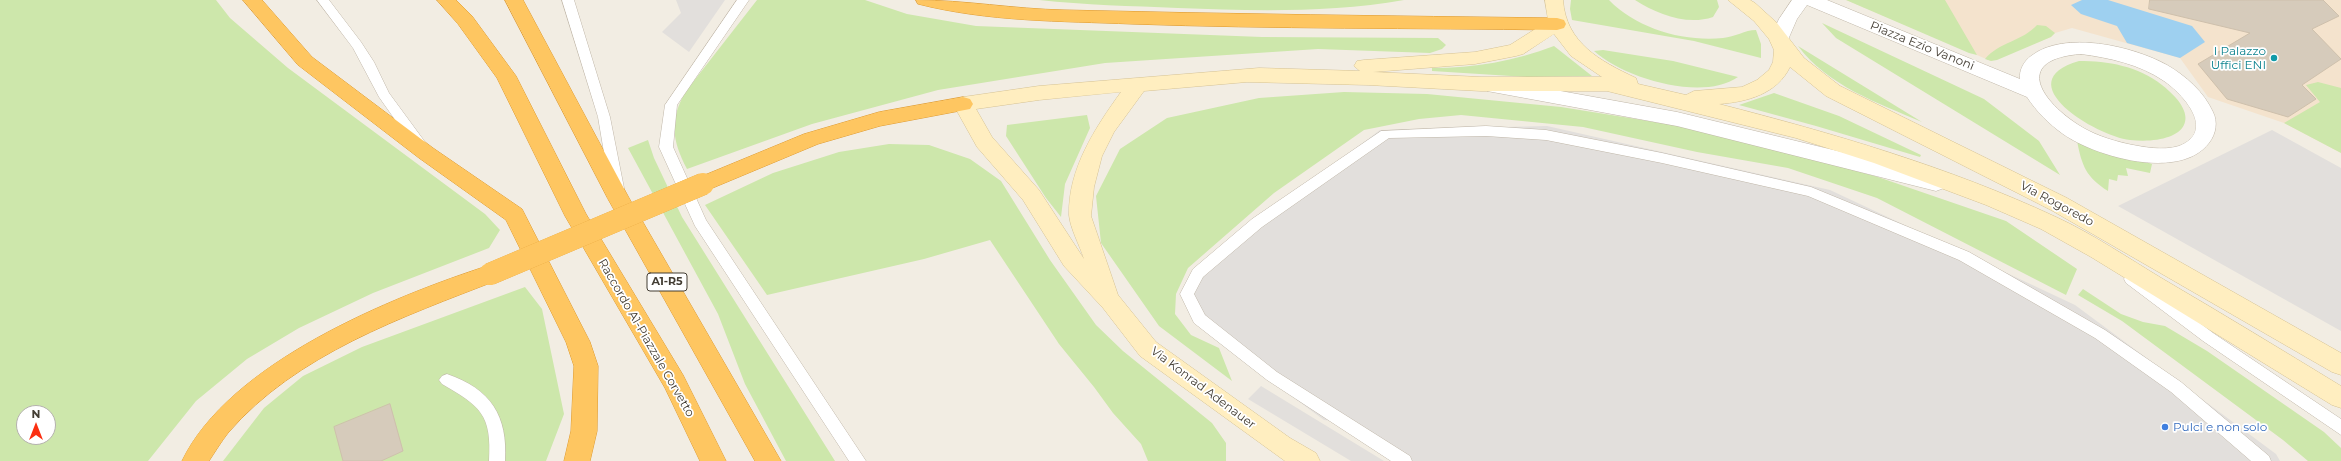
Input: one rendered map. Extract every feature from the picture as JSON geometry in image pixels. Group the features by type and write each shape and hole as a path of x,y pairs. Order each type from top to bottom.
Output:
{"highway":[{"path":"252,0 305,61 426,153 514,215 578,342 586,366 586,406 584,431 577,461"},
{"name":"Raccordo A1-Piazzale Corvetto","path":"446,0 464,20 506,76 576,216 674,382 713,461"},
{"path":"514,0 619,199"},
{"path":"925,0 962,8 1013,13 1150,19 1557,24"},
{"path":"195,461 201,449 241,403 307,354 393,312 490,274 811,139 879,119 963,104"},
{"name":"A1-R5","path":"619,199 768,461"}],"street":[{"path":"1554,0 1557,24 1580,52 1608,72 1635,86 1662,96 1719,97 1741,94 1763,85 1778,70 1782,61 1780,38 1788,19 1801,0"},
{"name":"Via Rogoredo","path":"1737,0 1762,17 1780,38 1797,63 1833,91 2059,204 2341,365"},
{"name":"Piazza Ezio Vanoni","path":"1811,0 2033,92"},
{"path":"963,104 1139,83 1475,58 1516,50 1557,24"},
{"path":"2081,48 2107,50 2134,58 2160,70 2182,84 2198,101 2206,117 2207,129 2203,139 2194,147 2176,153 2151,155 2124,151 2096,142 2070,129 2050,114 2033,92 2029,79 2032,67 2042,56 2059,50 2081,48"},
{"path":"1244,75 1368,78 1481,84 1607,84 1662,96 1800,132 1881,158 1994,199 2049,223 2099,251 2341,398"},
{"name":"Via Konrad Adenauer","path":"1111,302 1080,216 1082,187 1092,156 1106,129 1139,83"},
{"path":"1481,84 1677,119 1994,199"},
{"name":"Via Konrad Adenauer","path":"963,104 984,142 1031,195 1072,260 1111,302 1148,349 1296,458"}],"lane":[{"path":"323,0 357,45 368,62 383,94 426,153"},
{"path":"568,0 604,117 619,199"},
{"path":"743,0 671,105 666,147 700,222 858,461"},
{"path":"1404,461 1266,372 1199,319 1187,294 1198,273 1256,223 1386,134 1486,130 1546,135 1662,158 1811,192 1917,235 1964,256 2100,334 2176,387 2262,461"},
{"path":"2099,251 2138,285 2208,337 2341,428"},
{"path":"447,380 473,394 492,413 499,442 497,461"}],"shaded area":[{"path":"676,0 725,0 689,52 662,32 681,13"},
{"path":"1846,0 2341,0 2341,153 2284,123 2208,97 2180,58 2072,28 2055,33 2051,37 1991,61"},
{"path":"1547,126 1830,190 2075,305 2276,454 2280,461 1403,461 1344,422 1324,420 1222,345 1183,300 1192,271 1380,130"},
{"path":"2272,130 2341,168 2341,331 2118,206"},
{"path":"1261,386 1384,461 1351,461 1248,399"}],"green space":[{"path":"0,0 216,0 230,18 288,68 485,214 500,230 489,248 373,293 299,328 247,359 196,401 148,461 0,461"},
{"path":"757,0 865,0 907,14 976,26 1262,37 1438,38 1446,45 1442,49 1430,53 1318,49 1105,63 938,90 812,124 687,169 678,149 674,130 677,111 681,101 686,91"},
{"path":"1039,0 1404,0 1320,9 1263,10 1108,5"},
{"path":"1571,0 1609,0 1633,19 1647,26 1693,38 1723,38 1756,30 1761,44 1761,58 1694,41 1572,20 1570,9"},
{"path":"1635,0 1717,0 1719,7 1713,17 1693,20 1662,14"},
{"path":"1846,0 1945,0 1977,55 1969,53"},
{"path":"1822,23 1984,99 2039,141 2060,175 1836,38"},
{"path":"2037,25 2046,26 2055,33 2051,37 1997,60 1991,61 1985,59 1997,49 2025,35"},
{"path":"1554,46 1592,76 1527,77 1432,71 1432,68 1463,67 1509,60"},
{"path":"1798,46 1922,122 1871,100 1839,83 1810,60"},
{"path":"1603,50 1673,61 1738,77 1723,84 1705,87 1685,87 1664,84 1643,78 1624,70 1607,61 1594,51"},
{"path":"2079,61 2101,62 2122,66 2143,73 2153,79 2176,98 2184,110 2185,120 2182,128 2174,135 2162,139 2147,141 2130,140 2097,129 2080,119 2064,107 2054,94 2051,82 2059,70"},
{"path":"2318,82 2341,88 2341,153 2284,123 2320,102 2306,85"},
{"path":"1344,92 1427,94 1561,107 1711,131 1875,176 2006,221 2077,269 2066,295 1877,198 1788,168 1697,152 1583,127 1461,115 1419,119 1364,130 1274,193 1188,268 1176,294 1175,314 1191,335 1219,348 1232,381 1159,326 1101,243 1096,196 1120,149 1167,118 1259,98"},
{"path":"1774,93 1839,116 1921,155 1920,157 1739,105"},
{"path":"1087,115 1090,128 1065,184 1061,217 1046,198 1006,136 1007,125"},
{"path":"648,140 654,158 682,217 835,461 786,461 745,384 718,314 628,148"},
{"path":"2077,141 2152,164 2150,173 2126,168 2128,176 2118,175 2117,181 2109,179 2108,191 2095,181 2086,170"},
{"path":"889,144 929,145 970,159 1001,181 1050,260 1096,325 1123,351 1212,423 1226,443 1226,461 1148,461 1141,444 1113,413 1059,344 990,240 924,259 767,295 705,205 773,173 839,152"},
{"path":"525,287 542,309 564,414 546,461 223,461 264,408 303,376 362,347"},
{"path":"2083,289 2121,314 2143,322 2165,326 2207,351 2324,432 2341,448 2341,461 2308,461 2283,440 2122,321 2078,295"}],"water":[{"path":"2082,0 2108,0 2192,26 2205,42 2180,58 2127,43 2117,26 2081,14 2071,5"}],"building":[{"name":"I Palazzo Uffici ENI","path":"2150,0 2323,0 2339,16 2312,29 2341,59 2302,85 2316,99 2288,117 2227,99 2198,64 2250,33 2149,9"},
{"path":"390,404 403,451 381,461 343,461 334,427"}],"place":[{"name":"I Palazzo Uffici ENI","path":"2274,58"},
{"name":"Pulci e non solo","path":"2165,427"}]}
